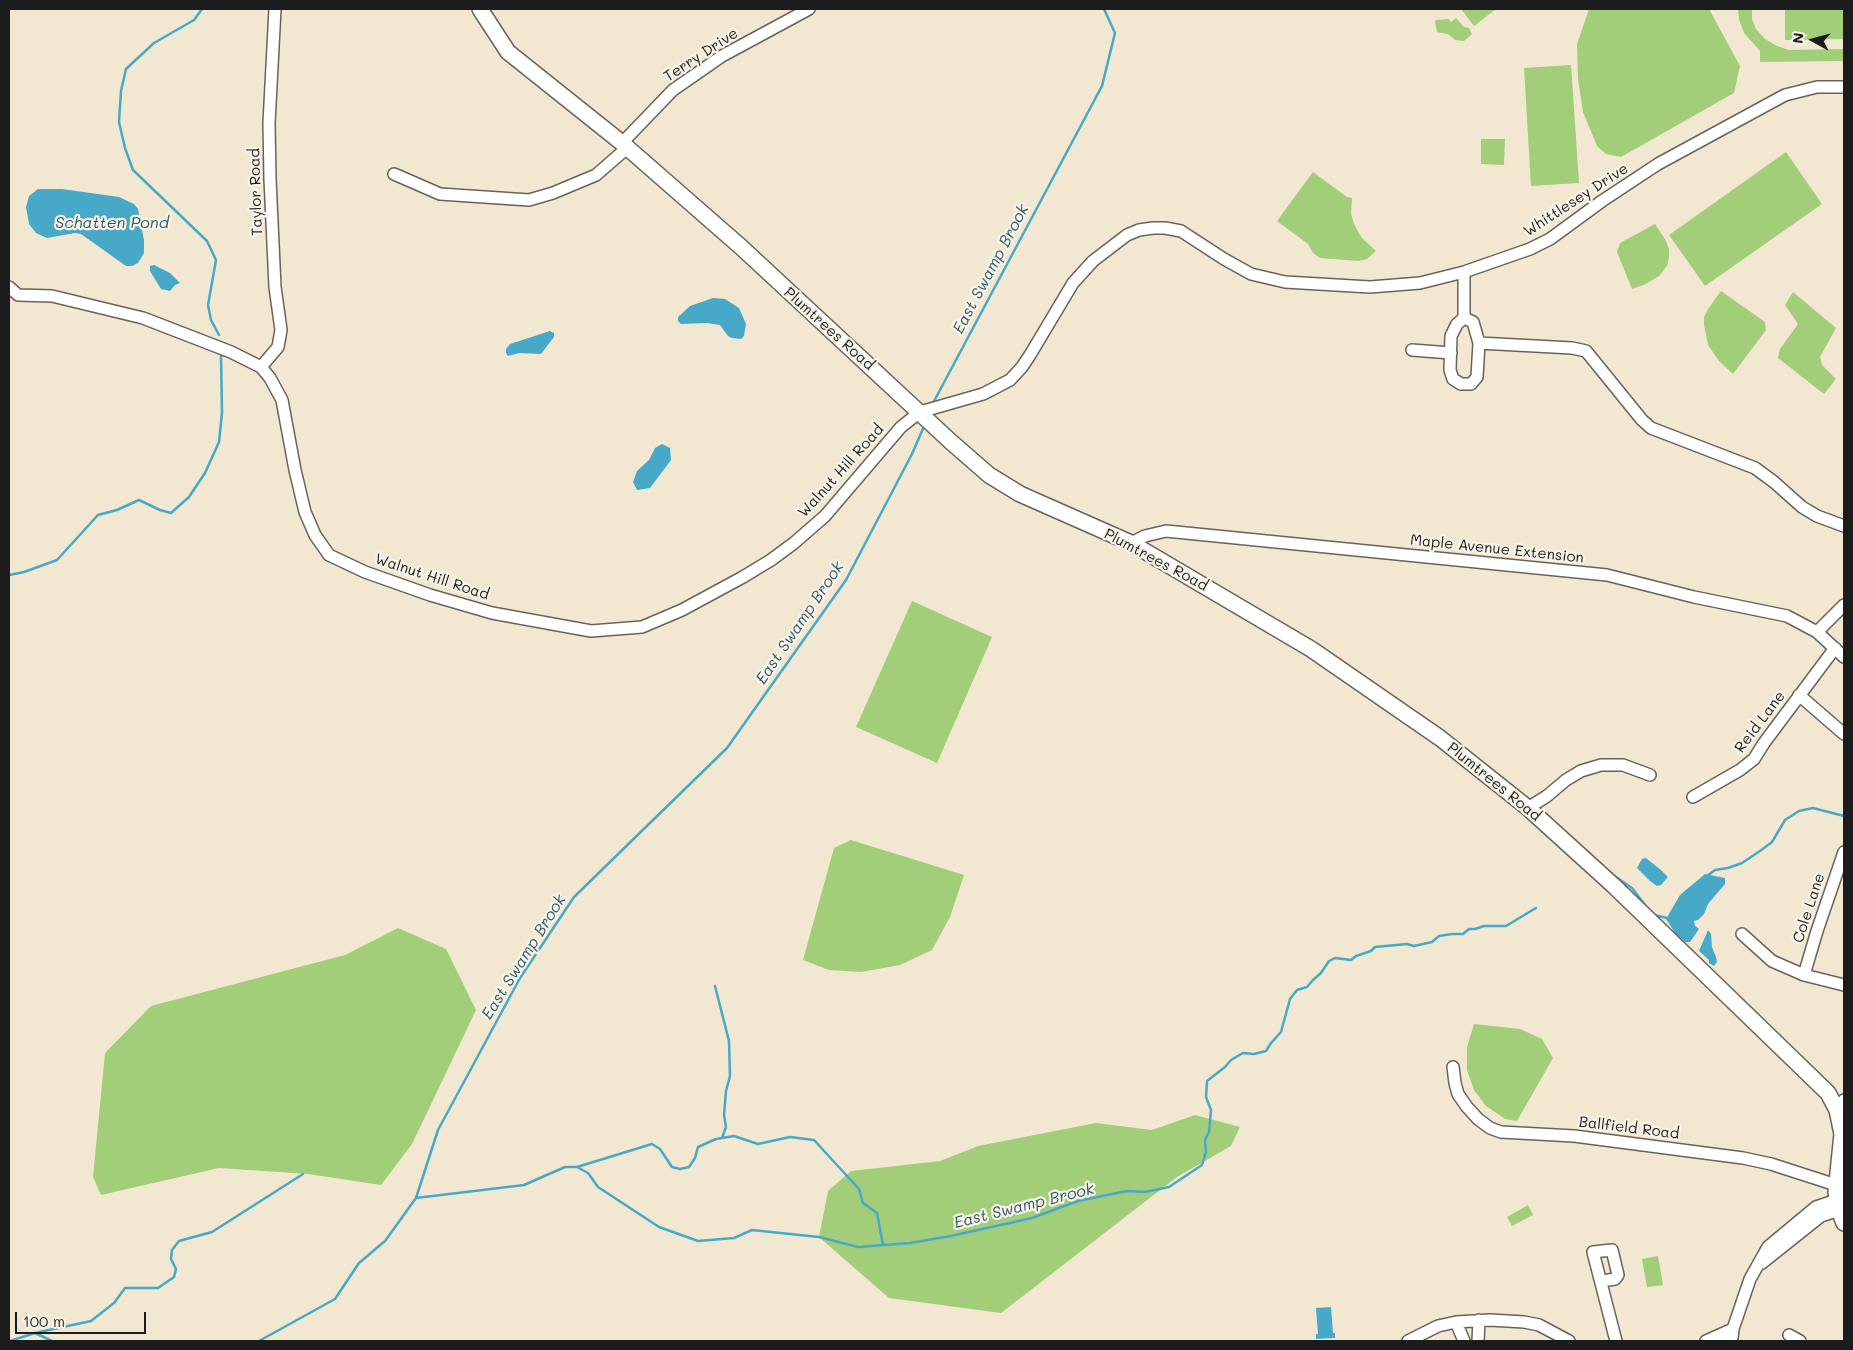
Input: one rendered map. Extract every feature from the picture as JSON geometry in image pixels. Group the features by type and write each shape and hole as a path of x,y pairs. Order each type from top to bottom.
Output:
{"main road":[{"name":"Plumtrees Road","path":"480,9 508,52 625,145 741,247 982,471 1009,488 1131,543 1311,649 1440,738 1528,808 1614,886 1841,1105"},
{"path":"1839,1204 1842,1134 1841,1105"}],"street":[{"name":"Taylor Road","path":"261,367 278,348 281,330 275,287 270,179 270,123 275,9"},
{"name":"Terry Drive","path":"394,174 440,194 529,200 554,193 596,176 672,90 722,56 809,9"},
{"name":"Whittlesey Drive","path":"921,413 983,394 1010,380 1030,355 1073,283 1093,261 1113,245 1139,230 1165,228 1181,231 1251,274 1285,282 1345,286 1396,286 1420,283 1464,272 1522,252 1550,239 1602,201 1658,164 1785,95 1817,87 1844,87"},
{"path":"1464,272 1464,318 1457,324 1451,336 1450,370 1453,379 1461,384 1471,384 1477,377 1478,342 1474,322 1464,318"},
{"name":"Walnut Hill Road","path":"9,287 13,297 52,296 143,318 231,352 261,367 270,378 282,400 305,512 314,535 329,555 365,572 430,595 492,612 591,631 642,627 682,610 771,560 825,516 901,427 921,413"},
{"path":"1478,342 1572,348 1586,352 1642,420 1651,428 1755,468 1774,482 1802,508 1844,526"},
{"path":"1412,350 1451,353"},
{"name":"Maple Avenue Extension","path":"1131,543 1145,536 1166,531 1340,550 1443,558 1607,575 1694,597 1787,616 1816,632 1844,657"},
{"path":"1816,632 1844,605"},
{"name":"Reid Lane","path":"1693,797 1740,770 1754,759 1835,648"},
{"path":"1799,695 1844,734"},
{"path":"1528,808 1581,771 1601,765 1623,765 1650,775"},
{"name":"Cole Lane","path":"1804,975 1844,853"},
{"path":"1742,934 1772,961 1804,975 1844,985"},
{"name":"Ballfield Road","path":"1453,1067 1458,1094 1467,1108 1490,1128 1501,1132 1574,1136 1743,1158 1771,1164 1839,1204"},
{"path":"1728,1341 1732,1338 1733,1329 1750,1279 1768,1247 1816,1207 1839,1204"},
{"path":"1602,1281 1616,1341"},
{"path":"1478,1341 1479,1320"},
{"path":"1408,1341 1438,1326 1479,1320 1524,1322 1539,1325 1569,1341"},
{"path":"1456,1322 1464,1341"},
{"path":"1706,1341 1733,1329"},
{"path":"1789,1335 1800,1341"}],"green space":[{"path":"1461,9 1496,9 1474,26"},
{"path":"1589,9 1709,9 1740,66 1734,93 1621,157 1606,154 1597,146 1583,112 1578,79 1577,44"},
{"path":"1738,9 1752,9 1752,19 1756,29 1765,39 1777,46 1789,50 1844,49 1844,61 1760,62 1760,51 1744,33"},
{"path":"1785,9 1844,9 1844,39 1785,40"},
{"path":"1456,18 1464,27 1469,28 1472,34 1464,41 1455,40 1448,34 1437,32 1436,20 1449,19 1451,22"},
{"path":"1571,65 1579,183 1531,186 1524,68"},
{"path":"1481,139 1505,139 1504,165 1481,164"},
{"path":"1786,152 1822,204 1705,286 1669,235"},
{"path":"1313,172 1347,197 1352,198 1351,214 1354,224 1361,237 1376,251 1367,259 1359,261 1320,258 1313,253 1308,244 1277,221"},
{"path":"1655,224 1669,249 1667,266 1659,276 1644,285 1632,289 1617,252 1620,243"},
{"path":"1721,291 1765,322 1766,330 1733,374 1719,361 1708,345 1704,325 1704,317 1708,309"},
{"path":"1793,292 1836,328 1820,357 1822,365 1836,379 1824,394 1778,358 1780,349 1798,324 1785,305"},
{"path":"912,601 992,637 937,763 856,727"},
{"path":"851,840 964,875 950,917 932,950 900,965 861,972 829,970 803,960 834,848"},
{"path":"398,928 446,949 476,1010 412,1144 381,1185 308,1174 219,1168 101,1195 93,1177 105,1053 151,1006 345,955"},
{"path":"1474,1024 1520,1029 1542,1039 1553,1058 1517,1121 1505,1119 1486,1106 1474,1090 1467,1070 1467,1047"},
{"path":"1195,1115 1240,1127 1231,1146 1177,1177 1001,1313 889,1298 819,1237 828,1191 851,1171 940,1161 978,1146 1096,1123 1152,1130"},
{"path":"1528,1205 1533,1215 1512,1226 1507,1217"},
{"path":"1658,1256 1663,1285 1647,1287 1642,1259"}],"water":[{"name":"Schatten Pond","path":"38,189 62,189 119,197 134,204 138,209 144,240 144,253 138,263 126,266 81,234 75,233 47,238 36,233 29,224 26,207 29,196"},
{"path":"154,265 170,273 180,283 175,285 170,291 161,289 150,271 150,266"},
{"path":"713,298 725,299 739,308 746,324 744,336 741,339 728,336 720,325 707,323 681,324 678,321 678,317 690,306"},
{"path":"550,331 554,333 554,337 541,354 519,353 508,356 506,353 506,349 510,344"},
{"path":"662,444 670,448 671,460 650,488 637,490 633,482 637,471 649,460 655,448"},
{"path":"1646,858 1668,877 1661,885 1657,886 1637,868 1642,859"},
{"path":"1705,874 1725,878 1725,884 1708,904 1704,914 1694,921 1695,926 1699,929 1690,942 1685,942 1675,933 1666,919 1680,895"},
{"path":"1708,930 1711,934 1712,947 1717,962 1714,966 1699,951"},
{"path":"1331,1307 1335,1338 1316,1339 1316,1334 1318,1334 1316,1308"}],"waterway":[{"path":"202,9 194,20 154,43 126,69 121,91 119,122 125,148 133,170 207,241 216,260 208,305 211,320 219,335"},
{"name":"East Swamp Brook","path":"932,405 1102,86 1115,33 1104,9"},
{"path":"9,575 24,572 57,560 98,515 117,510 139,500 171,513 189,497 205,473 219,442 222,413 221,356"},
{"name":"East Swamp Brook","path":"259,1341 335,1299 359,1263 385,1241 416,1198 438,1130 520,978 574,897 727,748 846,580 912,454 925,424"},
{"name":"East Swamp Brook","path":"1707,876 1715,870 1742,863 1760,851 1772,842 1785,820 1799,811 1813,808 1844,816"},
{"name":"East Swamp Brook","path":"1613,875 1632,888 1648,909"},
{"name":"East Swamp Brook","path":"416,1198 524,1185 565,1167 577,1167 588,1173 598,1187 659,1227 698,1241 734,1238 752,1230 819,1237 858,1247 910,1243 951,1236 1032,1218 1078,1201 1127,1191 1145,1192 1169,1187 1202,1165 1206,1152 1205,1140 1209,1132 1211,1110 1206,1097 1207,1081 1231,1060 1243,1053 1254,1054 1266,1051 1281,1032 1290,999 1297,990 1307,987 1321,973 1329,961 1335,958 1351,960 1356,956 1371,951 1375,947 1407,944 1414,946 1432,942 1439,936 1463,934 1469,929 1484,926 1506,926 1536,908"},
{"name":"East Swamp Brook","path":"1654,915 1667,918"},
{"path":"715,986 729,1041 730,1076 726,1091 724,1115 726,1127 722,1138"},
{"path":"577,1167 652,1144 660,1149 672,1167 680,1169 689,1167 695,1158 698,1147 716,1139 734,1136 758,1144 790,1137 814,1140 859,1189 863,1203 877,1213 883,1245"},
{"path":"35,1333 91,1321 114,1303 125,1288 158,1288 174,1277 176,1269 171,1259 172,1250 179,1241 212,1232 303,1174"},
{"name":"East Swamp Brook","path":"10,1341 35,1333 52,1341"}]}
